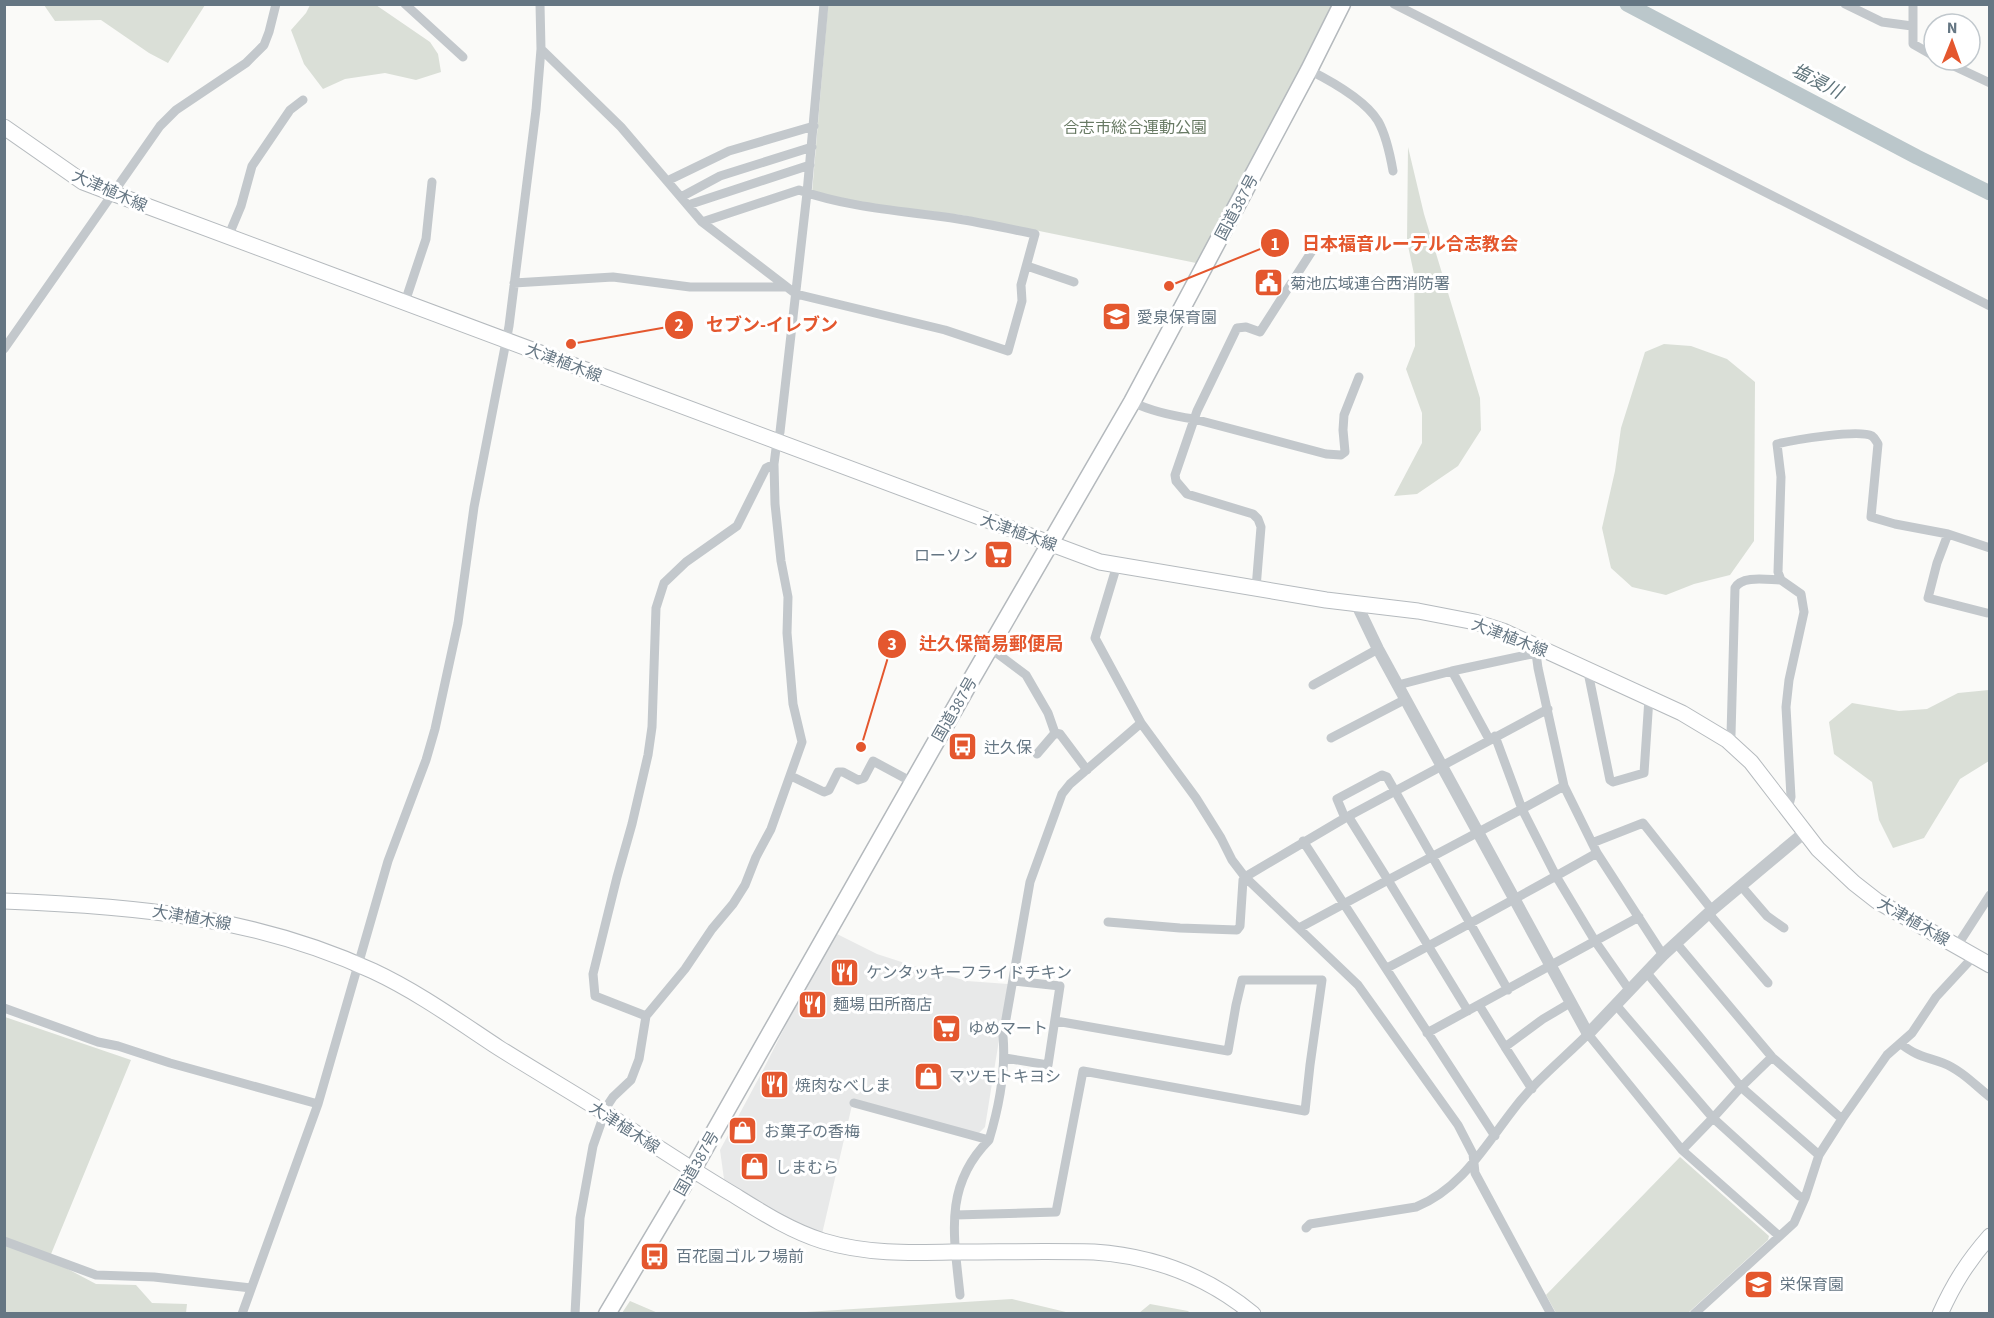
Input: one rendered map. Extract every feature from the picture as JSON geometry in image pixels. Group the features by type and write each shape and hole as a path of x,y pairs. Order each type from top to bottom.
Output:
{"highway":[{"name":"国道387号","path":"607,1314 692,1171 912,782 1132,402 1342,4"}],"main road":[{"name":"大津植木線","path":"4,127 83,182 1100,562 1475,621 1535,649 1590,670 1706,726 1729,742 1751,762 1832,864 1878,901 1989,965"},
{"name":"大津植木線","path":"4,901 95,904 146,909 213,920 281,936 359,966 419,996 605,1113 692,1171 781,1224 819,1240 850,1248 876,1251 1094,1252 1135,1257 1197,1278 1224,1292 1253,1314"},
{"path":"1940,1314 1953,1284 1989,1236"}],"street":[{"path":"6,345 160,126 176,110 246,63 264,45 276,4"},
{"path":"405,4 463,57"},
{"path":"242,1314 318,1104 388,861 426,760 435,729 458,623 474,507 507,340 536,110 541,49 540,4"},
{"path":"575,1314 580,1218 593,1146 605,1113 613,1097 631,1080 639,1059 646,1016 685,969 745,885 756,857 771,829 802,742 793,704 787,633 788,597 781,561 775,504 774,464 780,432 812,147 824,4"},
{"path":"1395,4 1989,306"},
{"path":"1845,4 1882,22 1912,26"},
{"path":"1913,4 1913,44 1922,49"},
{"path":"541,49 621,127 702,222 796,294 945,330 1008,351 1022,301 1021,285 1035,234 960,219 875,208 812,196 799,190 702,222"},
{"path":"1309,70 1339,87 1371,111 1379,123 1394,171"},
{"path":"1966,72 1989,83"},
{"path":"228,237 241,206 252,166 291,111 303,100"},
{"path":"667,181 729,151 814,126"},
{"path":"681,197 720,176 812,147"},
{"path":"688,205 810,165"},
{"path":"405,302 426,239 432,182"},
{"path":"1256,588 1262,527 1258,519 1253,514 1187,494 1176,481 1176,469 1194,419 1237,328 1246,327 1260,332 1312,251"},
{"path":"1027,268 1072,285"},
{"path":"514,283 613,277 690,287 786,287"},
{"path":"1132,402 1142,407 1302,448 1341,455 1345,452 1344,415 1359,377"},
{"path":"1788,809 1791,796 1786,707 1789,680 1804,612 1801,594 1781,580 1778,572 1781,477 1777,444 1858,434 1872,436 1878,444 1871,517 1948,534 1989,548"},
{"path":"646,1016 595,996 593,974 648,755 652,727 657,608 664,583 686,562 737,526 766,468 774,464"},
{"path":"1948,534 1937,563 1928,598 1987,613"},
{"path":"1117,565 1095,638 1141,723 1196,798 1232,860 1245,877 1359,985 1458,1125 1473,1154 1474,1173 1551,1314"},
{"path":"1729,742 1735,588 1737,583 1744,580 1781,580"},
{"path":"1356,603 1378,650 1588,1034 1682,1150 1779,1236"},
{"path":"990,648 1026,675 1048,713 1055,733"},
{"path":"1398,686 1535,649 1564,786 1597,853 1663,955"},
{"path":"1313,685 1378,650"},
{"path":"1590,670 1589,677 1610,780 1613,782 1644,773 1649,698"},
{"path":"1452,671 1492,737 1522,809 1556,876 1595,941 1630,991"},
{"path":"1331,738 1406,699"},
{"path":"1108,922 1237,930 1240,926 1245,877 1346,817 1548,709"},
{"path":"960,1295 956,1252 957,1191 975,1154 989,1140 994,1122 1005,1058 1003,1036 1029,882 1062,794 1070,784 1141,723"},
{"path":"1037,754 1055,733"},
{"path":"1055,733 1060,734 1087,770"},
{"path":"791,776 824,792 829,790 838,772 843,772 858,780 864,778 873,761 912,782"},
{"path":"1468,1011 1388,880 1346,817 1337,799 1382,775 1387,777 1508,990"},
{"path":"1299,927 1564,786"},
{"path":"1592,843 1643,823 1710,912 1768,983"},
{"path":"1306,1228 1310,1224 1422,1204 1440,1194 1474,1163 1513,1109 1663,955 1805,832"},
{"path":"1304,841 1495,1136"},
{"path":"1387,968 1597,853"},
{"path":"1742,887 1767,916 1784,928"},
{"path":"1957,946 1989,895"},
{"path":"1427,1033 1640,917"},
{"path":"1677,944 1772,1057 1842,1119"},
{"path":"1694,1314 1794,1223 1819,1155 1842,1119 1887,1055 1912,1034 1936,997 1974,956"},
{"path":"1647,973 1741,1088 1819,1155"},
{"path":"955,1215 1056,1212 1083,1071 1305,1111 1322,980 1242,980 1228,1051 1056,1021"},
{"path":"1005,1058 1048,1065 1060,986 1013,981"},
{"path":"1505,1047 1543,1019 1570,1003"},
{"path":"1479,1005 1532,1089"},
{"path":"1616,1005 1713,1118 1798,1196 1805,1198"},
{"path":"4,1008 98,1042 318,1104"},
{"path":"1901,1044 1914,1055 1945,1064 1964,1075 1989,1097"},
{"path":"1682,1150 1772,1057"},
{"path":"854,1103 989,1140"},
{"path":"4,1241 96,1275 154,1277 251,1288"}],"shaded area":[{"path":"837,934 877,954 917,967 967,981 1008,984 985,1127 978,1134 853,1101 822,1234 774,1211 724,1179 720,1150 796,1005"}],"green space":[{"path":"44,5 205,5 168,63 149,53 101,20 55,21"},
{"path":"310,5 376,5 430,42 438,54 441,72 416,80 385,73 345,79 323,89 304,64 291,30"},
{"name":"合志市総合運動公園","path":"828,5 1333,5 1201,264 961,215 877,205 812,193"},
{"path":"1408,147 1424,214 1480,398 1481,430 1458,466 1417,494 1394,496 1422,443 1422,413 1406,369 1415,346 1414,274 1407,241"},
{"path":"1664,344 1691,346 1727,359 1755,382 1754,541 1730,575 1694,584 1666,595 1632,587 1611,568 1602,528 1615,471 1621,428 1645,352"},
{"path":"1989,690 1989,761 1960,779 1924,838 1893,848 1879,820 1872,782 1834,754 1829,722 1852,703 1899,711 1927,709 1958,693"},
{"path":"5,1017 131,1060 49,1259 96,1284 136,1285 152,1303 187,1304 186,1313 5,1314"},
{"path":"1680,1157 1769,1236 1768,1240 1688,1313 1556,1313 1546,1295"},
{"path":"1012,1299 1070,1313 806,1313 806,1312"},
{"path":"630,1301 658,1313 622,1313"},
{"path":"1150,1304 1188,1311 1190,1313 1139,1313"}],"waterway":[{"name":"塩浸川","path":"1627,4 1990,193"}],"place":[{"name":"菊池広域連合西消防署","path":"1269,283"},
{"name":"日本福音ルーテル合志教会","path":"1169,286"},
{"name":"愛泉保育園","path":"1116,317"},
{"name":"セブン-イレブン","path":"571,344"},
{"name":"ローソン","path":"999,555"},
{"name":"辻久保簡易郵便局","path":"861,747"},
{"name":"辻久保","path":"963,747"},
{"name":"ケンタッキーフライドチキン","path":"845,972"},
{"name":"麺場 田所商店","path":"812,1004"},
{"name":"ゆめマート","path":"947,1028"},
{"name":"マツモトキヨシ","path":"928,1076"},
{"name":"焼肉なべしま","path":"774,1085"},
{"name":"お菓子の香梅","path":"743,1131"},
{"name":"しまむら","path":"754,1167"},
{"name":"百花園ゴルフ場前","path":"655,1256"},
{"name":"栄保育園","path":"1759,1284"}]}
